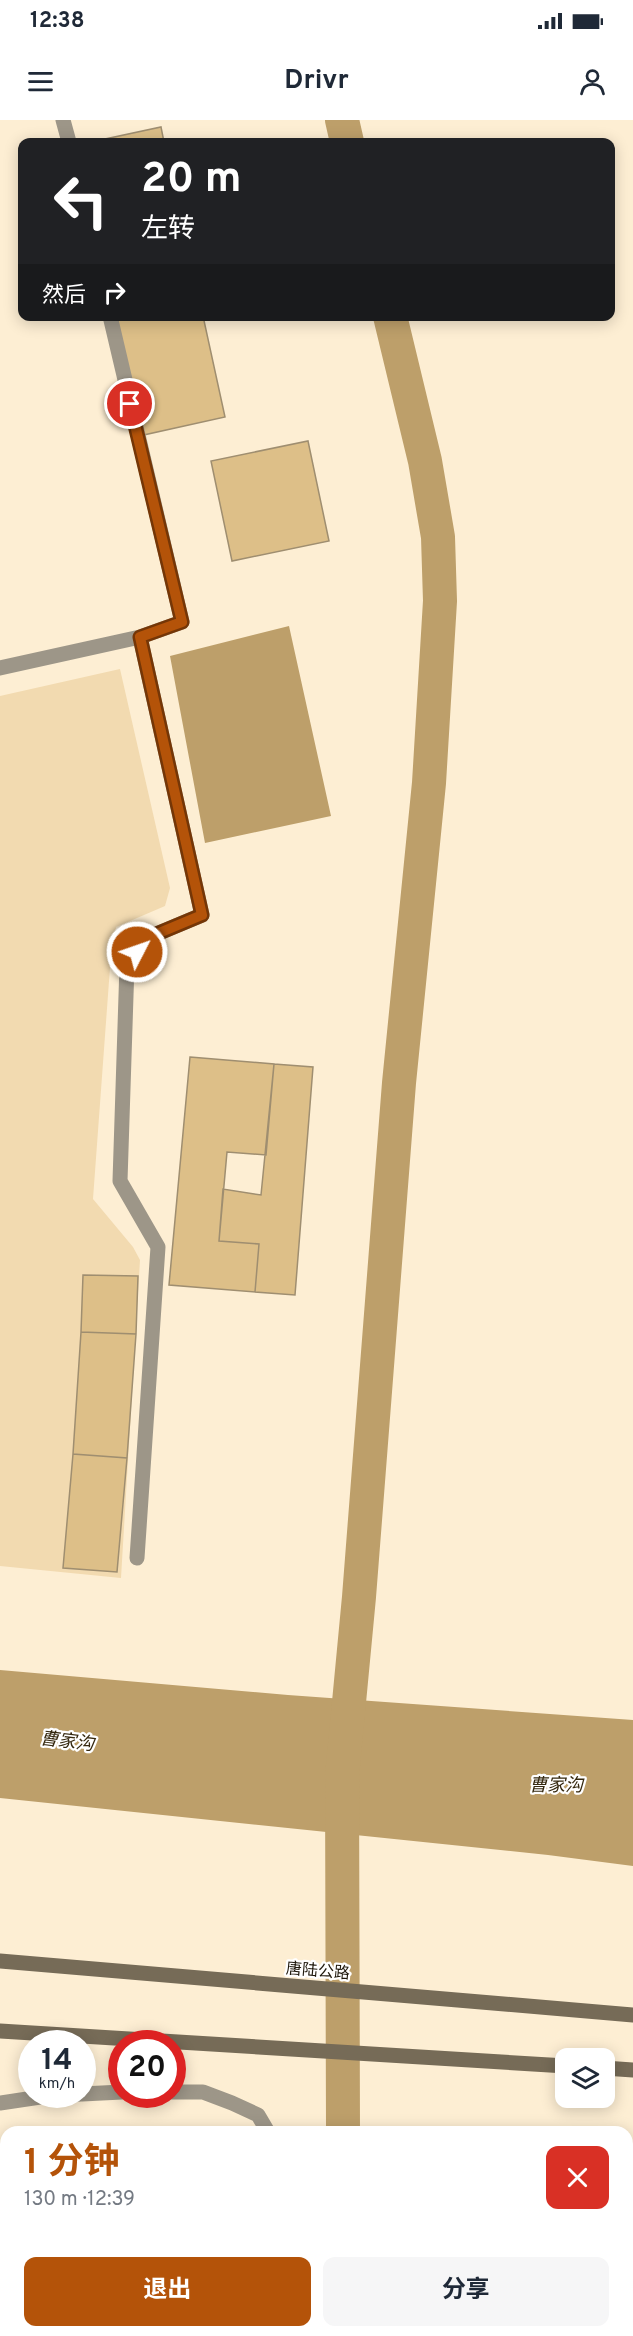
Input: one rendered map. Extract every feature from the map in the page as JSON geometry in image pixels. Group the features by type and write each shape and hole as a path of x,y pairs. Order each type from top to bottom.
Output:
{"main road":[{"name":"唐陆公路","path":"0,1961 633,2015"},
{"path":"0,2031 555,2065"},
{"path":"615,2069 633,2070"}],"street":[{"path":"63,120 68,138"},
{"path":"0,668 140,637 182,622 111,321"},
{"path":"137,1558 158,1247 120,1181 127,965 147,938 202,915 140,637"},
{"path":"186,2092 203,2092 232,2103 258,2115 264,2126"},
{"path":"0,2103 18,2100"}],"shaded area":[{"path":"120,669 170,888 165,906 116,927 111,954 93,1199 133,1247 140,1260 121,1578 0,1566 0,696"}],"water":[{"path":"289,626 331,816 205,843 170,656"},
{"name":"曹家沟","path":"0,1670 288,1695 633,1720 633,1866 548,1855 0,1798"}],"building":[{"path":"161,127 163,138 110,138"},
{"path":"114,321 204,321 225,417 139,436"},
{"path":"308,441 329,541 232,561 211,461"},
{"path":"190,1057 274,1064 266,1155 227,1152 219,1241 259,1244 255,1292 169,1285"},
{"path":"274,1064 313,1067 295,1295 255,1292 259,1244 219,1241 223,1189 261,1195"},
{"path":"83,1275 138,1276 136,1334 81,1332"},
{"path":"81,1332 136,1334 127,1458 73,1454"},
{"path":"73,1454 127,1458 117,1572 63,1568"}],"waterway":[{"path":"342,120 346,138"},
{"path":"343,2126 342,1776 359,1597 399,1083 429,783 440,601 438,537 425,461 391,321"}],"route":[{"path":"130,404 182,622 140,637 202,915 147,938 137,952"}]}
